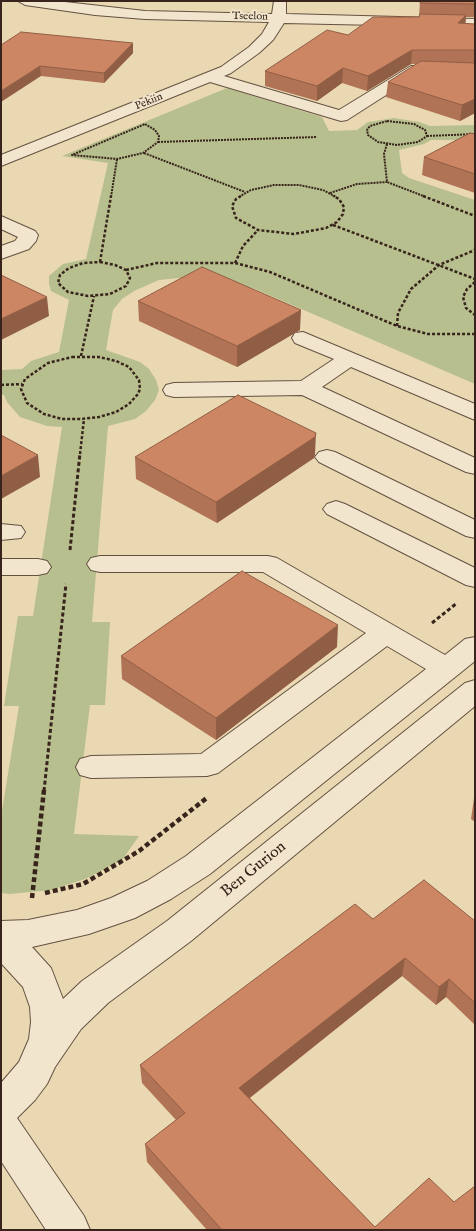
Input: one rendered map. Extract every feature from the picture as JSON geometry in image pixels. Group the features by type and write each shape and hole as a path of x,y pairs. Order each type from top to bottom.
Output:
{"street":[{"name":"Tseelon","path":"25,1 136,14 475,23"},
{"path":"279,18 280,1"},
{"name":"Pekiin","path":"1,161 226,70 254,50 268,37 279,18"},
{"path":"210,77 341,116 416,69 475,71"},
{"path":"1,222 28,235 22,245 1,253"},
{"path":"303,338 475,413"},
{"path":"306,388 350,358"},
{"path":"174,390 306,388 475,467"},
{"path":"327,457 475,530"},
{"path":"336,509 475,579"},
{"path":"446,565 475,543"},
{"path":"100,564 268,564 446,668"},
{"path":"1,567 38,567"},
{"path":"91,767 207,765 385,633"},
{"path":"1,1108 22,1088 34,1072 47,1038 48,1022 44,992 38,979 10,938 77,924 123,908 159,890 198,865 475,646"},
{"name":"Ben Gurion","path":"41,1056 68,1018 95,992 179,931 475,690"},
{"path":"1,1127 70,1230"}],"path":[{"path":"427,136 425,130 421,127 406,122 379,122 368,128 367,134 387,144 411,144 421,141 427,136 475,134"},
{"path":"158,142 159,136 155,130 145,124 72,155 87,158 118,159 143,152 158,142 320,137"},
{"path":"387,144 384,152 387,182"},
{"path":"143,152 246,192"},
{"path":"100,262 118,159"},
{"path":"330,193 357,184 387,182 475,216"},
{"path":"291,184 308,186 330,193 342,203 344,210 341,218 332,225 319,230 294,234 258,230 239,221 233,214 233,202 246,192 266,186 291,184"},
{"path":"332,225 475,280 465,293 463,301 466,308 475,315"},
{"path":"235,263 244,246 258,230"},
{"path":"397,326 398,313 411,289 439,266 475,250"},
{"path":"126,270 130,278 126,286 115,292 94,296 82,296 68,292 60,285 58,278 65,270 74,266 100,262 115,265 126,270 157,263 235,263 270,272 397,326 428,334 475,334"},
{"path":"81,356 94,296"},
{"path":"81,356 99,357 123,364 134,371 140,384 134,400 123,408 99,417 84,419 62,418 37,411 24,399 22,384 40,366 55,360 81,356"},
{"path":"1,385 22,384"},
{"path":"69,558 84,419"},
{"path":"10,938 67,578"}],"green space":[{"path":"227,88 322,117 329,131 357,130 368,122 394,118 419,122 430,126 475,125 475,140 431,140 424,144 399,150 402,173 409,178 475,200 475,384 255,289 238,284 201,279 179,278 159,280 134,291 122,299 113,310 106,350 140,362 149,369 156,380 159,390 155,400 146,411 135,419 108,426 92,622 110,622 105,705 90,705 74,834 139,836 122,860 85,879 51,890 10,894 1,893 1,817 19,706 4,706 18,616 33,616 62,427 47,426 20,417 7,402 4,395 1,395 1,370 22,369 31,361 59,352 69,300 51,291 49,276 63,264 86,259 108,163 62,156"}],"building":[{"path":"420,1 475,1 475,4 420,3"},
{"path":"420,14 466,15 458,23 475,24 475,50 412,50 368,76 343,68 317,86 265,71 327,30 348,35 373,17 419,17"},
{"path":"21,32 133,43 104,73 40,66 1,91 1,45"},
{"path":"421,61 475,63 475,99 462,105 388,82"},
{"path":"470,133 475,134 475,174 424,157"},
{"path":"202,267 301,310 237,346 138,301"},
{"path":"1,275 47,297 1,319"},
{"path":"238,395 316,433 315,437 216,502 135,457"},
{"path":"1,435 38,455 1,476"},
{"path":"242,571 338,625 216,718 121,656"},
{"path":"424,880 475,921 475,1003 449,979 439,987 405,958 239,1088 375,1227 429,1178 454,1202 475,1186 475,1230 222,1230 145,1144 185,1113 140,1065 355,904 373,919"}]}
